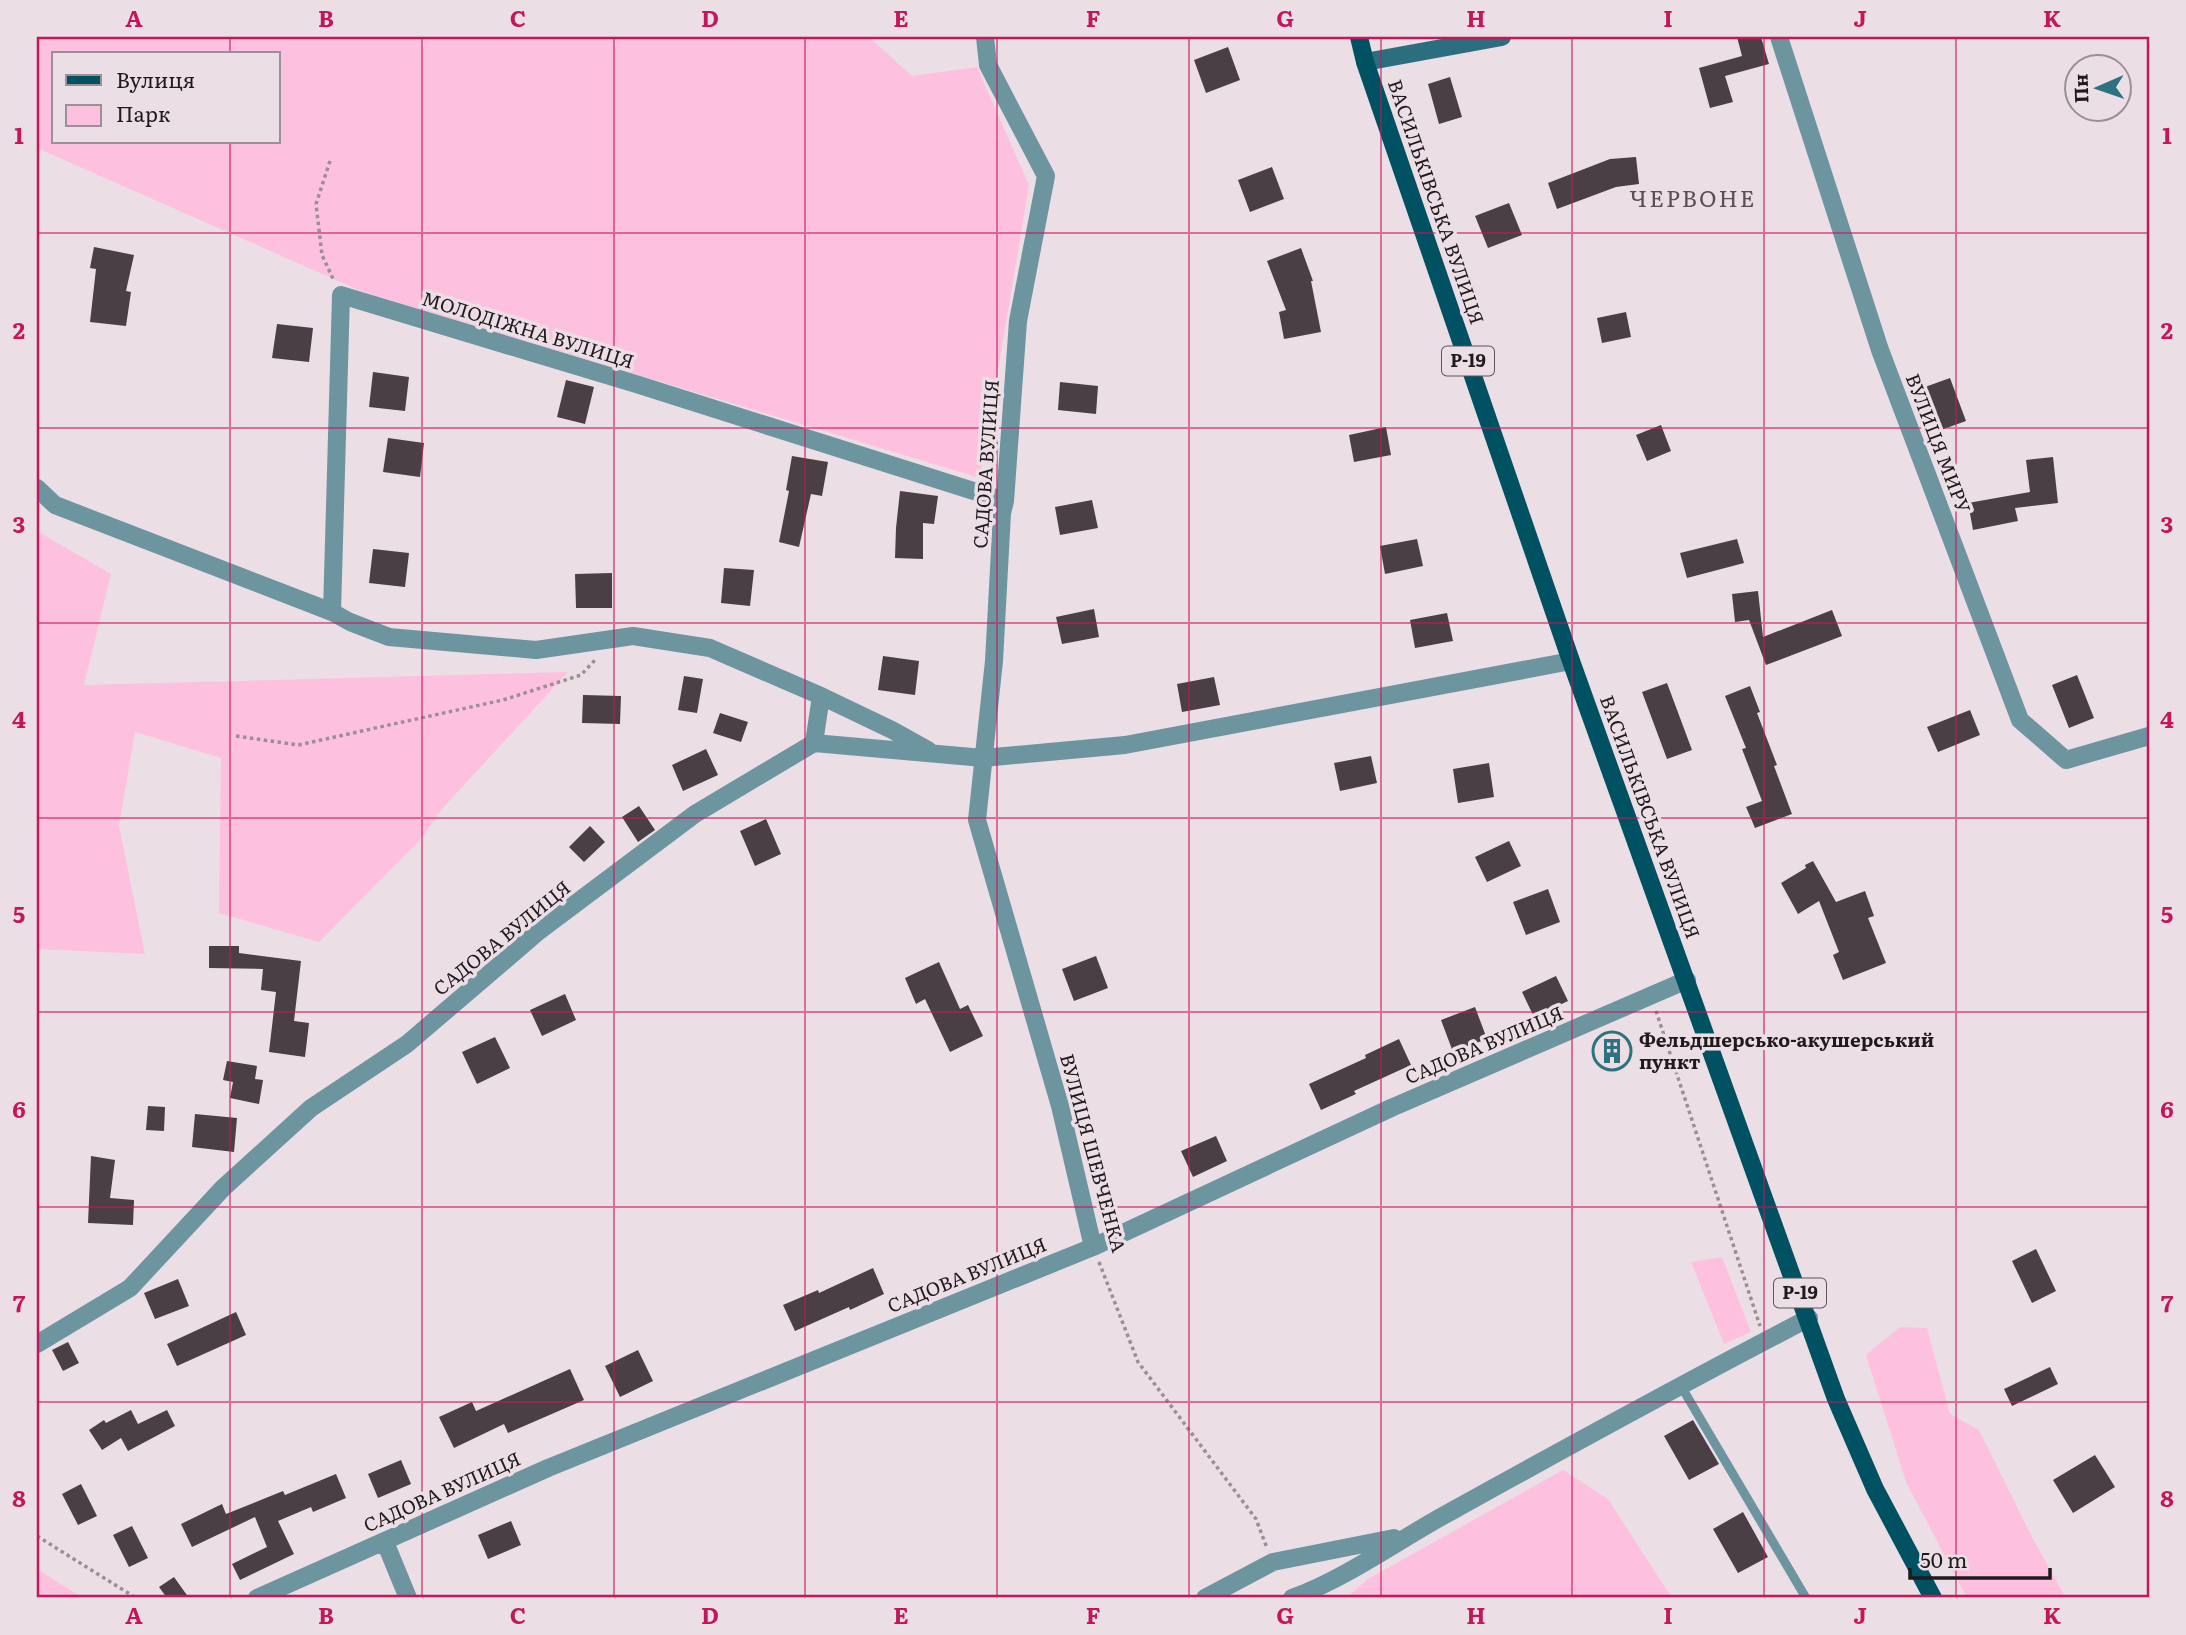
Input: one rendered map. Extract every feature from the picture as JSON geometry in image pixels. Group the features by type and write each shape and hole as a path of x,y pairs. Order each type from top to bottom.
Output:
{"main road":[{"name":"ВАСИЛЬКІВСЬКА ВУЛИЦЯ","path":"1359,37 1365,62 1571,661 1836,1399 1875,1489 1933,1598"}],"street":[{"name":"САДОВА ВУЛИЦЯ","path":"983,758 994,662 1002,513 1018,321 1046,176 988,65 985,37"},
{"path":"1365,62 1502,37"},
{"name":"ВУЛИЦЯ МИРУ","path":"1780,37 1880,350 2020,720 2066,760 2149,736"},
{"path":"332,612 341,295"},
{"name":"МОЛОДІЖНА ВУЛИЦЯ","path":"341,295 649,388 1005,501"},
{"path":"37,488 55,505 332,612 389,637 536,650 633,636 710,648 821,696 934,753"},
{"path":"821,696 814,743 983,758 1125,745 1571,661"},
{"name":"САДОВА ВУЛИЦЯ","path":"37,1344 130,1288 223,1188 311,1108 407,1044 539,931 695,814 814,743"},
{"name":"ВУЛИЦЯ ШЕВЧЕНКА","path":"983,758 977,820 1060,1106 1093,1247"},
{"name":"САДОВА ВУЛИЦЯ","path":"257,1598 558,1464 1093,1247 1391,1108 1687,980"},
{"path":"1292,1598 1317,1589 1405,1536 1809,1318"},
{"path":"1206,1598 1273,1562 1405,1536"},
{"path":"385,1542 408,1598"}],"lane":[{"path":"1681,1385 1806,1598"}],"path":[{"path":"330,161 316,204 322,255 341,295"},
{"path":"236,736 298,745 503,699 581,675 615,638"},
{"path":"1651,995 1765,1341"},
{"name":"ВУЛИЦЯ ШЕВЧЕНКА","path":"1093,1247 1138,1362 1256,1519 1273,1562"},
{"path":"37,1536 136,1598"}],"green space":[{"path":"37,37 869,37 912,76 977,67 1029,185 980,478 363,292 37,148"},
{"path":"37,531 111,574 84,685 568,672 442,809 420,840 319,942 219,913 221,758 135,732 119,826 145,954 37,949"},
{"path":"1722,1257 1751,1332 1724,1344 1691,1262"},
{"path":"1900,1327 1927,1328 1950,1414 1979,1430 2033,1539 2066,1598 1967,1598 1906,1482 1866,1355"},
{"path":"1563,1470 1608,1499 1672,1598 1346,1598 1368,1579"},
{"path":"37,1569 83,1598 37,1598"}],"building":[{"path":"1737,37 1761,37 1769,64 1725,76 1733,102 1710,108 1699,68 1742,56"},
{"path":"1228,47 1240,80 1206,93 1194,60"},
{"path":"1450,77 1462,117 1439,124 1428,84"},
{"path":"1636,157 1639,184 1616,187 1557,209 1548,183 1610,159"},
{"path":"1272,167 1284,199 1250,212 1238,180"},
{"path":"1509,203 1522,235 1488,248 1475,216"},
{"path":"94,247 134,255 126,291 131,292 126,326 90,322 96,269 90,268"},
{"path":"1301,248 1313,281 1321,332 1284,339 1279,312 1286,310 1267,261"},
{"path":"1626,312 1631,337 1602,343 1597,318"},
{"path":"277,324 313,328 309,362 272,358"},
{"path":"373,372 409,377 405,411 369,407"},
{"path":"1950,378 1966,421 1941,430 1925,387"},
{"path":"566,380 594,387 585,424 557,417"},
{"path":"1060,382 1098,386 1096,414 1058,410"},
{"path":"1661,425 1671,451 1647,461 1636,435"},
{"path":"1386,427 1391,455 1354,462 1349,435"},
{"path":"388,438 424,443 420,477 383,472"},
{"path":"792,456 828,462 822,496 811,494 799,547 779,542 789,491 786,490"},
{"path":"2053,457 2058,503 2015,508 2018,521 1973,530 1968,503 2030,492 2026,460"},
{"path":"900,491 938,496 934,524 923,523 923,559 895,558"},
{"path":"1092,500 1098,528 1060,535 1055,507"},
{"path":"1417,539 1423,566 1385,574 1380,546"},
{"path":"1737,539 1744,563 1687,578 1680,553"},
{"path":"373,549 409,553 405,587 369,583"},
{"path":"724,568 754,570 750,606 721,603"},
{"path":"612,573 612,608 576,608 575,574"},
{"path":"1758,591 1763,637 1832,610 1842,636 1766,665 1749,620 1735,622 1732,594"},
{"path":"1094,609 1099,637 1062,644 1056,617"},
{"path":"1447,613 1453,641 1415,648 1410,620"},
{"path":"883,656 919,661 915,695 878,690"},
{"path":"2077,675 2094,718 2069,728 2052,685"},
{"path":"684,676 703,679 697,713 678,710"},
{"path":"1214,677 1220,705 1182,712 1177,684"},
{"path":"1667,683 1692,750 1667,759 1642,692"},
{"path":"1750,686 1760,712 1757,713 1777,765 1774,766 1792,814 1755,828 1746,807 1762,801 1742,749 1746,748 1725,696"},
{"path":"583,695 621,696 620,724 582,723"},
{"path":"1970,710 1980,735 1938,752 1927,727"},
{"path":"720,713 748,722 741,742 713,733"},
{"path":"706,749 718,775 683,791 672,765"},
{"path":"1371,756 1377,783 1340,791 1334,763"},
{"path":"1489,763 1494,797 1458,803 1453,769"},
{"path":"639,806 655,830 638,842 622,817"},
{"path":"766,819 781,854 755,866 740,831"},
{"path":"590,826 605,842 584,862 569,847"},
{"path":"1509,841 1521,866 1487,882 1475,857"},
{"path":"1813,861 1836,902 1865,891 1874,916 1868,918 1886,963 1843,980 1833,955 1839,952 1819,901 1798,914 1781,883"},
{"path":"1548,889 1560,922 1526,935 1513,902"},
{"path":"209,946 239,946 239,953 301,961 294,1021 309,1023 305,1057 269,1052 276,992 261,990 263,969 209,968"},
{"path":"1096,956 1108,988 1074,1001 1062,969"},
{"path":"939,962 960,1009 968,1005 983,1036 950,1052 925,999 916,1004 905,978"},
{"path":"1556,976 1568,1001 1534,1017 1522,992"},
{"path":"565,994 576,1020 542,1036 530,1010"},
{"path":"1475,1007 1487,1039 1453,1052 1441,1020"},
{"name":"Фельдшерсько-акушерський пункт","path":"1616,1034 1625,1063 1607,1069 1598,1040"},
{"path":"495,1037 510,1068 477,1084 462,1052"},
{"path":"1399,1039 1411,1065 1354,1091 1356,1094 1321,1110 1309,1084 1366,1058 1365,1055"},
{"path":"227,1061 257,1066 255,1079 263,1080 259,1104 230,1098 233,1082 223,1080"},
{"path":"148,1106 165,1107 164,1131 146,1130"},
{"path":"195,1114 237,1118 234,1152 192,1147"},
{"path":"1216,1136 1227,1161 1193,1177 1181,1151"},
{"path":"91,1156 115,1160 110,1198 134,1200 133,1225 88,1223"},
{"path":"2036,1249 2056,1291 2032,1303 2012,1261"},
{"path":"873,1268 884,1294 795,1331 783,1305 818,1290 819,1293"},
{"path":"178,1279 189,1306 155,1319 144,1293"},
{"path":"236,1312 246,1335 177,1366 167,1344"},
{"path":"68,1342 79,1363 63,1371 52,1350"},
{"path":"638,1350 653,1381 620,1397 605,1366"},
{"path":"2050,1367 2058,1384 2012,1406 2004,1389"},
{"path":"570,1369 584,1400 508,1433 504,1424 454,1448 439,1417 472,1402 476,1411"},
{"path":"131,1410 138,1424 167,1410 175,1426 128,1451 121,1438 102,1450 89,1430 104,1420 106,1423"},
{"path":"1693,1420 1719,1464 1689,1480 1664,1436"},
{"path":"2095,1455 2115,1487 2073,1513 2053,1480"},
{"path":"401,1460 411,1484 378,1498 368,1474"},
{"path":"336,1474 346,1498 313,1512 311,1507 278,1521 294,1554 240,1580 232,1564 267,1547 255,1517 192,1547 181,1524 222,1504 226,1514 283,1491 285,1495"},
{"path":"81,1484 97,1516 78,1525 62,1494"},
{"path":"1743,1512 1768,1557 1738,1573 1713,1529"},
{"path":"511,1521 521,1545 488,1559 478,1535"},
{"path":"132,1526 148,1558 129,1567 113,1535"},
{"path":"174,1577 189,1598 167,1598 159,1587"}],"place":[{"name":"Фельдшерсько-акушерський пункт","path":"1612,1051"}],"district":[{"name":"ЧЕРВОНЕ","path":"1693,199"}]}
